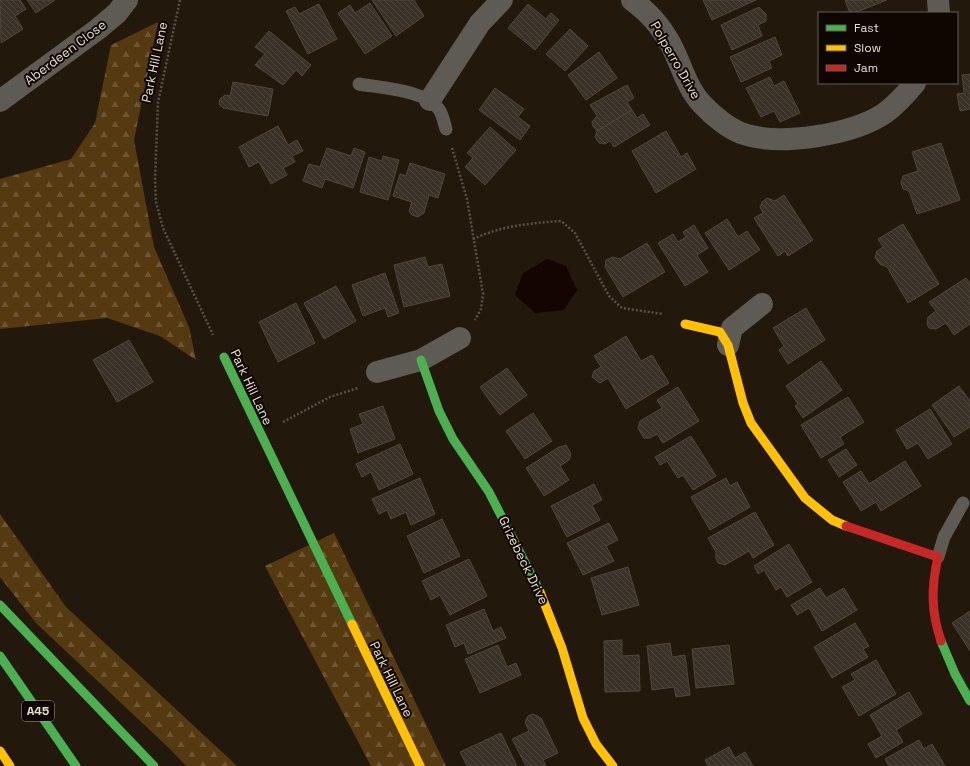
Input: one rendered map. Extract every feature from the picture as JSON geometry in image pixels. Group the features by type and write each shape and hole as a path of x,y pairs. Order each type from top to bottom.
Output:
{"main road":[{"path":"685,324 720,332 728,345 743,403 751,423 805,498 832,520 864,534 938,557 932,586 936,628 950,666 970,701"},
{"name":"Park Hill Lane","path":"224,357 261,438 420,766"},
{"name":"Grizebeck Drive","path":"421,360 439,411 453,439 489,492 541,592 562,648 583,718 596,744 613,766"},
{"path":"0,605 154,766"},
{"name":"A45","path":"0,656 76,766"},
{"path":"0,751 10,766"}],"street":[{"name":"Aberdeen Close","path":"0,101 98,29 117,13 127,0"},
{"path":"430,100 480,23 502,0"},
{"name":"Polperro Drive","path":"632,0 651,14 670,43 689,85 702,104 720,120 740,133 773,140 805,139 862,124 884,113 902,99 914,84"},
{"path":"938,0 939,12"},
{"path":"728,345 732,328 762,304"},
{"path":"377,372 421,360 460,338"}],"lane":[{"path":"359,84 415,94 430,100 440,111 446,129"},
{"path":"938,557 944,536 964,503"}],"path":[{"name":"Park Hill Lane","path":"180,0 158,102 154,180 156,202 163,228 224,357"},
{"path":"446,129 467,199 483,294 481,309 472,326 460,338"},
{"path":"473,239 488,232 529,223 561,221 575,233 609,296 622,308 662,313 685,324"},
{"path":"261,438 281,422 330,397 376,382 377,372"}],"green space":[{"path":"158,22 134,140 154,247 189,327 196,360 160,336 107,318 0,329 0,179 71,159 95,123 111,45"},
{"path":"0,514 66,607 237,766 186,766 171,750 36,623 0,577"},
{"path":"334,533 446,766 371,766 265,566"}],"shaded area":[{"path":"547,259 566,266 577,290 564,310 535,313 515,295 523,273"}],"building":[{"path":"0,0 20,0 26,9 15,16 23,29 1,43"},
{"path":"27,0 55,0 36,13"},
{"path":"372,0 414,0 424,16 396,36"},
{"path":"703,0 756,0 712,20"},
{"path":"845,0 887,0 857,12 850,12"},
{"path":"370,3 392,36 365,54 338,13 350,5 355,13"},
{"path":"319,4 337,39 308,54 286,11 295,7 299,14"},
{"path":"528,4 546,19 551,13 559,20 535,50 508,28"},
{"path":"759,7 766,14 766,21 758,25 762,36 732,50 721,25"},
{"path":"570,29 588,46 565,71 546,54"},
{"path":"269,31 311,65 302,76 296,70 283,85 255,65 265,54 255,47"},
{"path":"775,37 782,55 769,61 772,68 741,82 730,57"},
{"path":"599,52 617,78 586,100 568,75"},
{"path":"970,74 970,109 960,111 957,94 964,93 962,75"},
{"path":"770,77 774,86 784,81 800,113 780,122 774,111 761,117 746,88"},
{"path":"233,82 273,89 268,116 223,108 219,104 220,99 225,95 230,96"},
{"path":"627,85 634,98 627,102 632,110 597,131 592,122 597,116 590,105"},
{"path":"495,88 524,109 518,117 530,126 520,140 479,110"},
{"path":"632,110 637,118 643,114 650,125 614,147 610,141 605,144 599,143 595,137 597,131"},
{"path":"278,126 288,145 297,140 303,151 292,156 295,162 283,168 287,175 271,184 259,162 249,167 239,147"},
{"path":"490,127 516,150 485,185 465,167 473,158 467,153"},
{"path":"666,131 681,157 687,153 696,169 656,193 632,151"},
{"path":"941,143 960,200 917,214 909,191 903,189 901,183 903,176 918,171 912,152"},
{"path":"327,148 351,156 354,148 365,152 353,188 325,179 322,188 303,181 309,164 320,167"},
{"path":"383,156 399,160 388,200 360,192 369,157 382,161"},
{"path":"410,163 445,174 438,198 429,195 424,213 418,217 412,215 409,211 412,202 393,196 400,174 406,176"},
{"path":"784,195 813,240 788,256 785,251 778,256 754,218 763,213 760,207 762,202 767,198 775,201"},
{"path":"727,219 738,237 747,231 760,250 729,270 705,233"},
{"path":"903,224 939,284 908,303 887,267 880,264 875,258 877,251 883,247 878,239"},
{"path":"694,225 708,248 697,255 708,272 685,286 658,243 673,234 678,242 686,237 683,232"},
{"path":"647,243 665,272 623,297 605,267 606,260 613,257 620,259"},
{"path":"425,257 428,267 442,264 450,296 404,307 394,265"},
{"path":"385,273 399,313 388,317 385,308 363,316 352,285"},
{"path":"966,278 970,283 970,324 954,335 946,323 936,329 929,328 927,324 928,317 936,311 929,302"},
{"path":"336,286 356,321 324,339 304,303"},
{"path":"296,303 315,343 278,362 259,322"},
{"path":"806,308 825,340 788,364 779,350 784,346 773,328"},
{"path":"626,336 641,361 652,355 669,383 626,409 608,378 600,383 592,377 594,371 601,367 594,356"},
{"path":"129,340 153,382 117,402 93,360"},
{"path":"821,361 842,390 803,418 795,406 798,404 786,386"},
{"path":"507,368 527,395 500,415 480,387"},
{"path":"959,386 970,401 970,427 954,437 932,405"},
{"path":"678,387 699,421 663,443 657,434 650,438 644,438 638,428 640,421 662,408 657,400"},
{"path":"848,397 864,422 840,437 844,444 821,458 801,425"},
{"path":"383,406 395,439 358,453 350,429 363,424 359,414"},
{"path":"930,409 952,444 928,459 918,443 907,449 896,430"},
{"path":"533,413 552,441 525,459 506,431"},
{"path":"691,436 716,476 693,490 683,475 678,478 667,461 660,465 655,457"},
{"path":"400,444 413,474 379,490 371,472 362,477 356,464"},
{"path":"566,445 571,454 569,460 560,466 569,480 544,496 526,468 559,447"},
{"path":"846,449 857,465 839,477 828,460"},
{"path":"905,461 921,486 881,511 876,502 861,511 843,482 861,471 869,484"},
{"path":"420,478 435,514 411,525 406,512 391,519 387,510 379,514 372,499"},
{"path":"726,478 730,486 737,482 750,507 710,530 691,497"},
{"path":"594,484 602,500 592,505 600,520 567,537 551,506"},
{"path":"755,512 774,545 753,558 749,551 725,565 718,563 716,552 708,538"},
{"path":"442,519 460,556 424,573 407,536"},
{"path":"609,523 618,540 606,546 614,561 583,575 567,543"},
{"path":"789,544 812,582 787,597 781,587 776,590 764,570 758,574 754,566"},
{"path":"469,559 487,596 450,615 440,595 431,600 422,581"},
{"path":"628,567 639,605 602,615 591,578"},
{"path":"820,588 826,598 844,588 857,610 822,631 809,608 797,615 791,605"},
{"path":"484,609 493,631 501,627 506,638 468,654 464,643 455,647 446,625"},
{"path":"970,611 970,651 952,623"},
{"path":"855,623 869,646 863,649 868,657 832,678 814,647"},
{"path":"622,640 622,656 639,655 640,691 605,692 604,641"},
{"path":"670,643 672,657 685,655 690,695 676,697 674,687 652,690 647,646"},
{"path":"498,645 507,667 516,663 521,675 480,693 465,659"},
{"path":"729,645 734,684 696,688 692,649"},
{"path":"876,660 896,694 859,716 842,687 855,680 851,674"},
{"path":"909,692 922,714 896,730 903,742 876,758 868,744 882,736 870,715"},
{"path":"533,714 541,718 558,753 543,760 546,766 526,766 512,739 529,731 525,722 528,716"},
{"path":"501,733 517,766 467,766 460,752"},
{"path":"919,740 924,749 932,744 945,766 889,766 885,759"},
{"path":"729,747 735,758 745,752 753,766 708,766 705,760"}],"traffic: fast":[{"path":"224,357 352,624"},
{"path":"421,360 439,411 453,439 489,492 540,592"},
{"path":"0,605 154,766"},
{"path":"941,641 955,674 970,701"},
{"path":"0,656 76,766"}],"traffic: slow":[{"path":"685,324 720,332 728,345 743,403 751,423 805,498 832,520 846,526"},
{"path":"540,592 562,648 583,718 596,744 613,766"},
{"path":"352,624 420,766"},
{"path":"0,751 10,766"}],"traffic: jam":[{"path":"846,526 938,557 934,579 933,599 935,620 941,641"}]}
